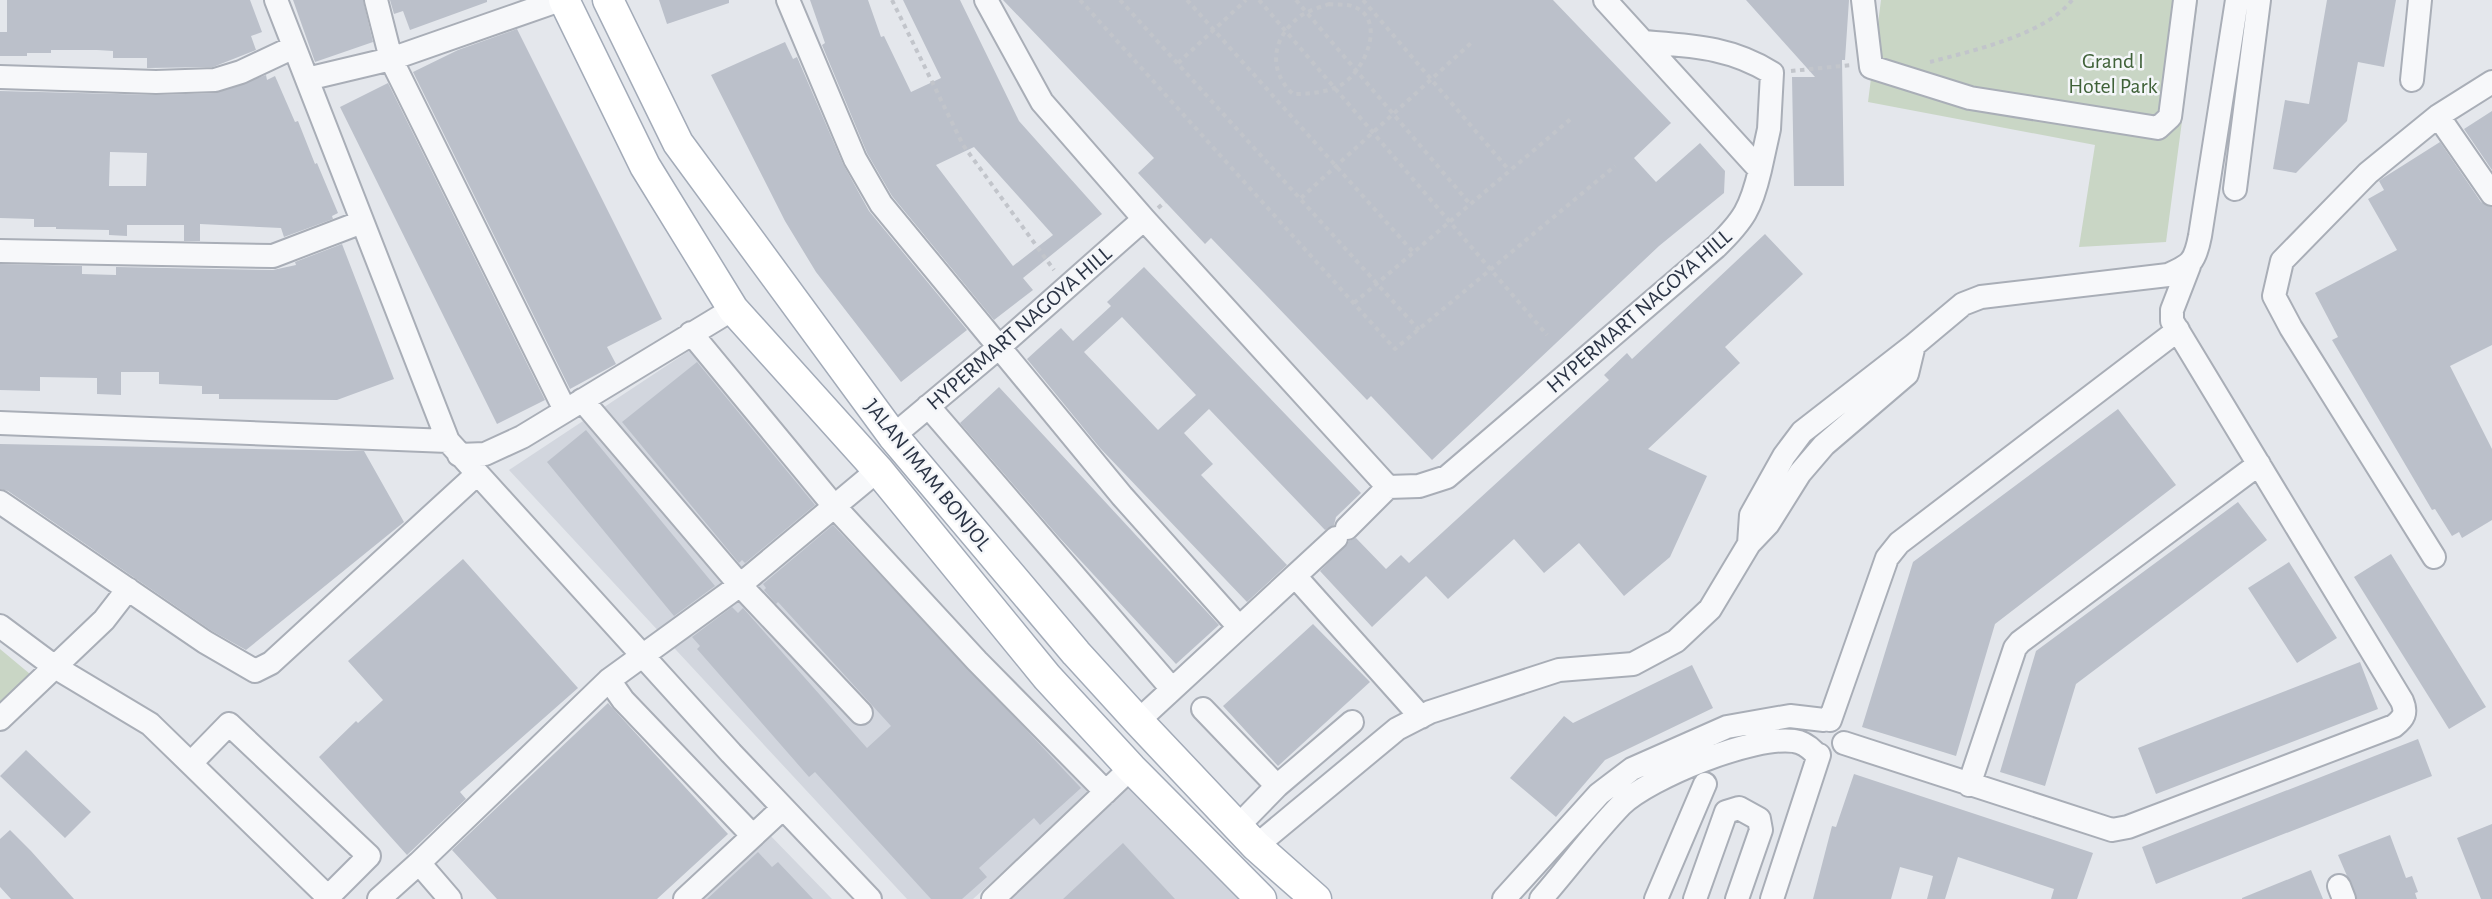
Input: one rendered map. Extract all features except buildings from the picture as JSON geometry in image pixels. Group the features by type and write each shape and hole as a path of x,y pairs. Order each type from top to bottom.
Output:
{"main road":[{"name":"JALAN IMAM BONJOL","path":"562,0 645,166 733,309 878,470 1047,677 1131,768 1261,899"},
{"name":"JALAN IMAM BONJOL","path":"608,0 678,143 893,436 1076,653 1138,721 1246,837 1316,899"},
{"path":"1047,677 1076,653"}],"street":[{"path":"276,0 453,448 783,808 870,899"},
{"path":"376,0 391,59 573,405 861,713"},
{"path":"307,78 391,59 562,0"},
{"path":"788,0 855,159 881,204 1122,496 1239,627"},
{"path":"986,0 1042,102 1144,219 1388,487 1342,533 1138,721"},
{"path":"1605,0 1760,170"},
{"path":"1863,0 1871,67 1970,98 2158,128 2170,117 2185,0"},
{"path":"1844,743 2105,830 2122,829 2394,726 2404,718 2405,710 2402,701 2171,315 2188,266 2197,253 2237,0"},
{"path":"2235,189 2259,0"},
{"path":"2412,80 2420,0"},
{"path":"1644,42 1699,47 1748,58 1772,73"},
{"path":"0,77 156,82 215,80 241,72 294,47"},
{"name":"HYPERMART NAGOYA HILL","path":"1388,487 1419,486 1447,477 1716,247 1740,223 1753,198 1769,129 1772,73"},
{"path":"2434,557 2291,328 2274,296 2282,261 2368,173 2438,116 2492,82"},
{"path":"2438,116 2492,195"},
{"name":"HYPERMART NAGOYA HILL","path":"893,436 998,348 1144,219"},
{"path":"0,251 273,256 362,222"},
{"path":"1246,837 1397,729 1421,717 1559,670 1633,664 1676,640 1710,609 1749,544 1768,524 1800,473 1824,445 1907,374 1914,345 1963,303 1981,297 2168,275 2188,266"},
{"path":"0,423 453,448 485,454 500,448 733,309"},
{"path":"1827,720 1887,558 1899,543 2178,330"},
{"path":"691,333 834,506 976,661 1106,792"},
{"path":"928,406 1172,689"},
{"path":"1969,785 2015,648 2020,642 2259,465"},
{"path":"393,895 419,862 609,680 740,585 878,470"},
{"path":"0,502 205,642 255,671 271,663 476,475"},
{"path":"1295,576 1421,717"},
{"path":"0,719 104,620 128,589"},
{"path":"0,626 62,661 150,724 329,898 369,856 229,724 191,763"},
{"path":"609,680 623,700 753,836"},
{"path":"1203,709 1277,786"},
{"path":"1503,899 1599,794 1632,769 1728,727 1790,716 1827,720 1844,731 1844,743 1837,753 1831,756 1816,753 1800,743 1788,741 1734,749 1645,789 1622,805 1541,899"},
{"path":"1772,899 1816,753 1808,735 1813,725 1827,720"},
{"path":"1246,837 1277,786 1352,722"},
{"path":"993,899 1131,768"},
{"path":"1656,899 1705,784"},
{"path":"1695,899 1726,812 1739,807 1759,819 1761,830 1737,899"},
{"path":"685,899 783,808"},
{"path":"419,862 450,899"}],"path":[{"path":"892,0 963,145 1067,288"},
{"path":"1080,0 1395,350 1615,166"},
{"path":"1120,0 1419,330"},
{"path":"1187,0 1414,253"},
{"path":"1178,63 1246,0"},
{"path":"1259,0 1547,335"},
{"path":"1296,0 1470,204"},
{"path":"1363,0 1509,170"},
{"path":"1920,65 2018,36 2043,23 2072,0"},
{"path":"1329,4 1353,6 1366,15 1371,36 1364,62 1357,72 1335,87 1313,94 1293,94 1280,82 1276,64 1277,45 1286,32 1307,12 1329,4"},
{"path":"1300,198 1471,43"},
{"path":"1772,73 1855,65 1862,67"},
{"path":"1354,303 1573,117"}],"shaded area":[{"path":"707,339 903,571 1095,788 973,899 907,899 509,470"},
{"path":"1125,784 1239,899 1005,899"},
{"path":"764,829 832,899 690,899"}],"green space":[{"name":"Grand I Hotel Park","path":"1881,0 2198,0 2166,242 2079,247 2095,145 1868,102"},
{"path":"0,649 30,674 0,704"}]}
